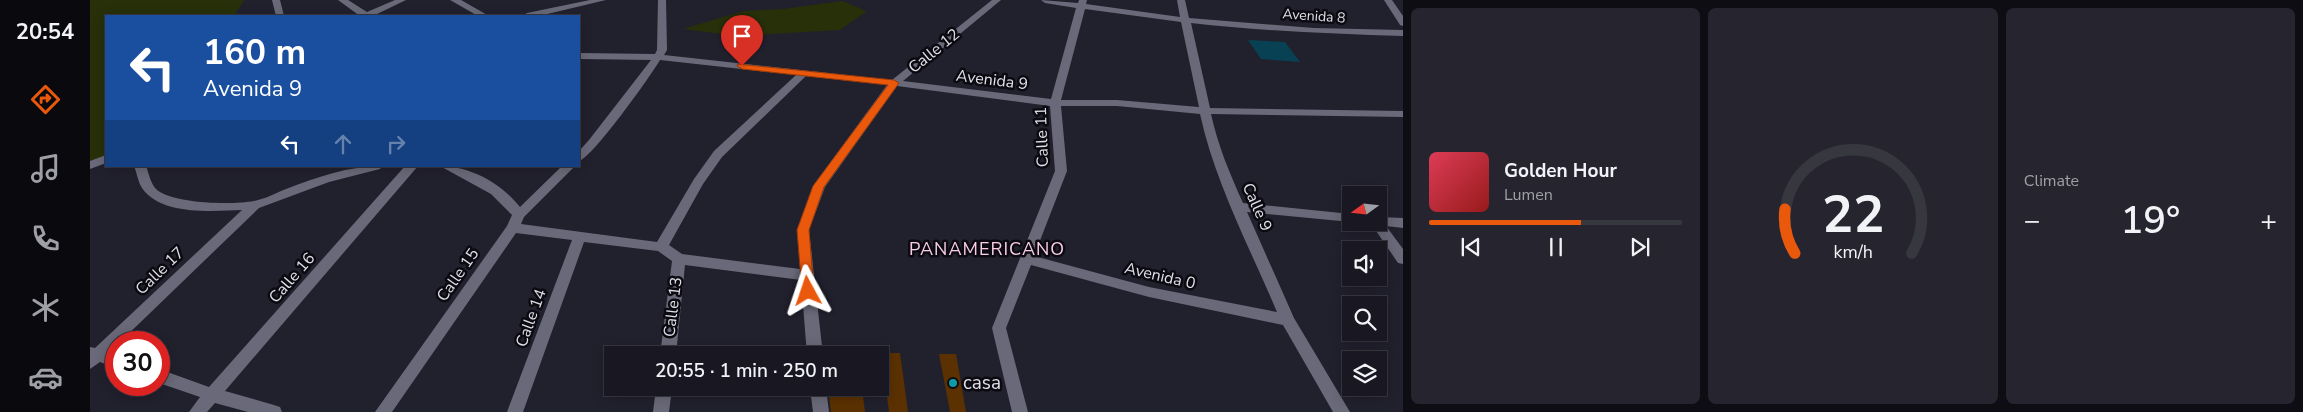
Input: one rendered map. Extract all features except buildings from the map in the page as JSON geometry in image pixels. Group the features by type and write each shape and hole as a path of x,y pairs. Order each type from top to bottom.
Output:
{"street":[{"path":"276,0 280,15"},
{"path":"342,0 364,15"},
{"path":"368,15 402,0"},
{"path":"454,0 482,15"},
{"path":"532,15 602,0"},
{"path":"580,156 593,143 662,50 662,0"},
{"name":"Calle 12","path":"814,346 803,230 819,186 894,83 997,0"},
{"name":"Avenida 8","path":"1045,0 1082,3 1186,19 1341,32 1403,33"},
{"name":"Calle 9","path":"1181,0 1211,138 1221,167 1288,320 1342,412"},
{"path":"1388,0 1403,23"},
{"name":"Calle 11","path":"1020,412 999,328 1025,258 1061,171 1055,103 1082,3"},
{"name":"Avenida 9","path":"580,56 657,57 1055,103 1116,103 1205,111 1403,114"},
{"path":"661,247 698,182 718,154 803,74"},
{"path":"90,165 105,159"},
{"path":"140,167 146,186 168,201 194,207 254,204 325,178 372,167"},
{"name":"Calle 16","path":"197,412 411,167"},
{"path":"448,167 466,174 509,199 519,214"},
{"name":"Calle 15","path":"383,412 513,228 519,214 568,167"},
{"name":"Calle 17","path":"93,357 254,204"},
{"path":"1240,207 1342,217"},
{"path":"1388,222 1403,223"},
{"path":"513,228 661,247 679,260 806,274"},
{"path":"1384,231 1403,259"},
{"name":"Calle 14","path":"515,412 580,236"},
{"name":"Avenida 0","path":"1025,258 1149,292 1288,320"},
{"name":"Calle 13","path":"669,346 679,260"},
{"path":"170,380 213,395 274,412"},
{"path":"661,412 663,396"},
{"path":"819,396 821,412"}],"green space":[{"path":"90,0 244,0 235,15 105,15 105,156 90,161"},
{"path":"842,1 867,11 840,30 738,36 683,29 743,11 783,9"}],"water":[{"path":"1248,40 1285,42 1300,62 1261,59"}],"place":[{"name":"casa","path":"953,383"}],"district":[{"name":"PANAMERICANO","path":"987,249"}],"route":[{"path":"742,66 894,83 819,186 803,230 808,291"}]}
